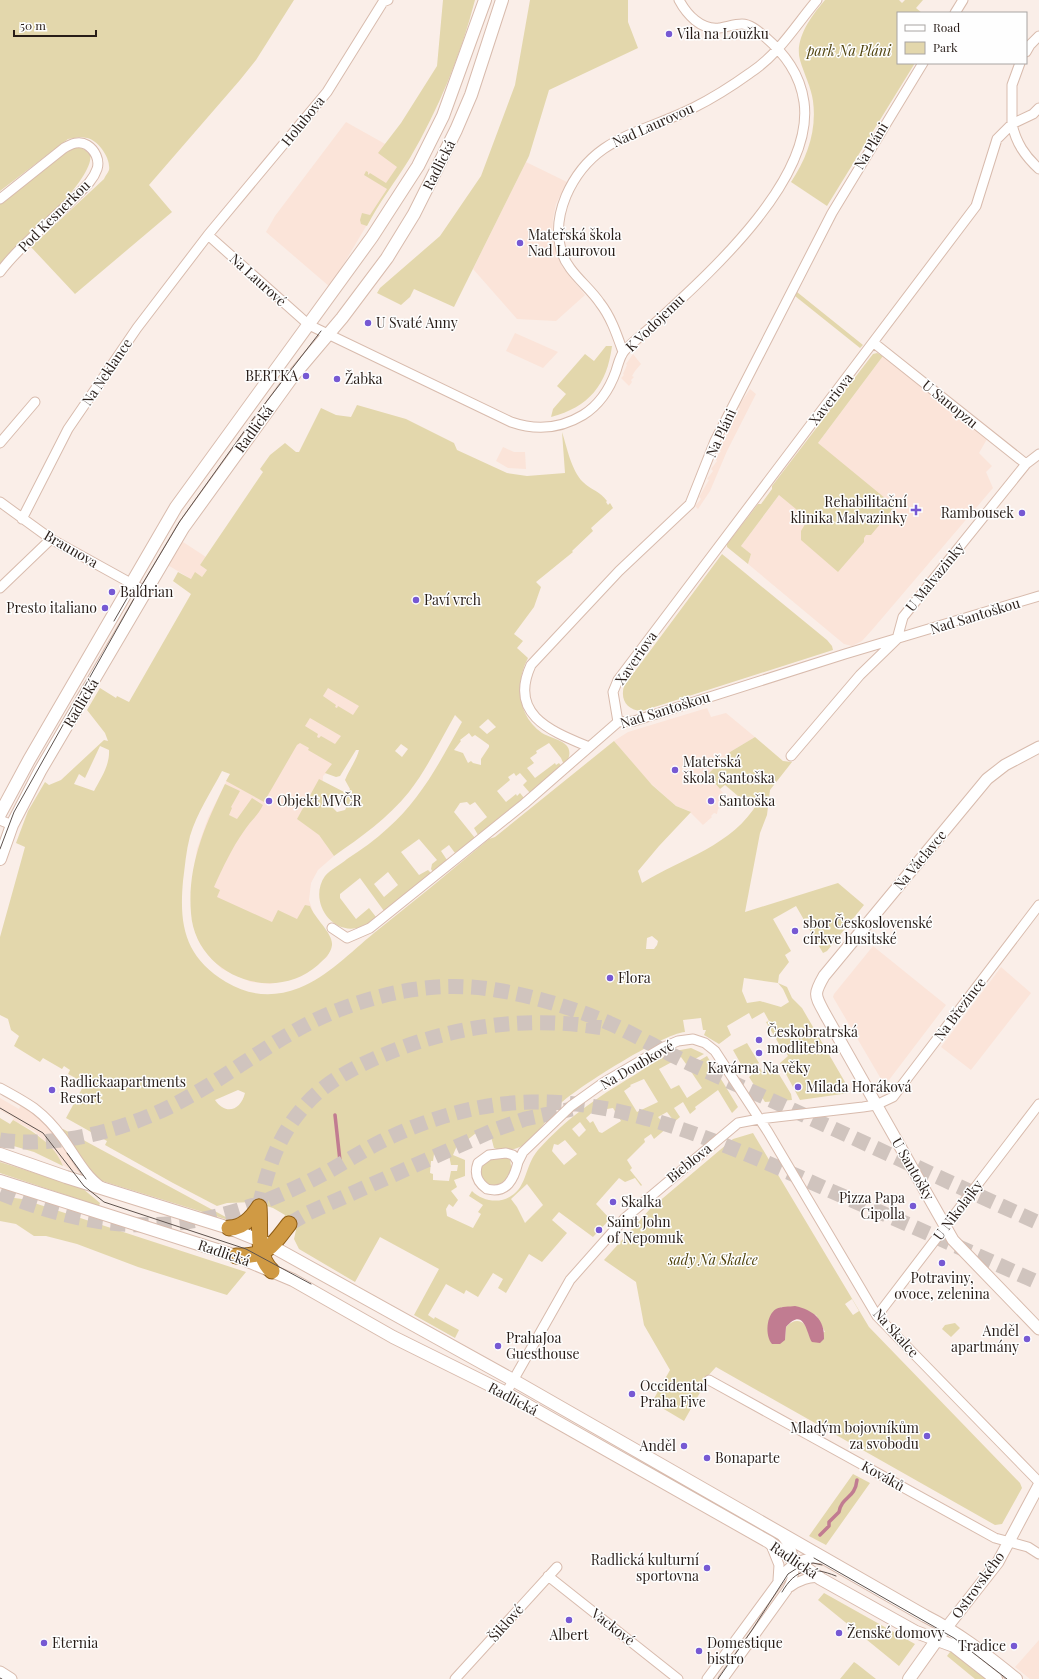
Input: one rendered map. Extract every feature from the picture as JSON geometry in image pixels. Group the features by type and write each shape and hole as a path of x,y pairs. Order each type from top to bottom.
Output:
{"highway":[{"path":"229,1228 244,1224 254,1215 259,1207 266,1265 272,1271"},
{"path":"236,1256 264,1247 289,1224"}],"main road":[{"name":"Radlická","path":"0,814 29,760 80,674 130,583 176,507 372,237 418,166 443,116 485,0"},
{"name":"Radlická","path":"0,859 12,825 40,771 183,528 293,376 329,333 387,258 414,214 438,167 471,95 502,0"},
{"name":"Radlická","path":"0,1154 229,1228 514,1380 825,1560 924,1616 947,1627 968,1641 1016,1679"},
{"name":"Radlická","path":"0,1181 236,1256 293,1280 393,1337 506,1394 769,1542 821,1579 916,1632 954,1646 996,1679"},
{"name":"Ostrovského","path":"909,1679 947,1627"}],"street":[{"name":"Holubova","path":"208,235 327,92 383,2 388,0"},
{"name":"K Vodojemu","path":"329,333 505,419 526,427 545,428 562,425 589,410 603,396 612,382 623,352 724,256 745,233 789,174 801,145 804,132 804,101 794,71 779,49 752,27 742,24 717,28 704,26 692,19 679,0"},
{"path":"779,49 817,0"},
{"path":"956,12 963,0"},
{"path":"1027,50 1039,36"},
{"name":"Nad Laurovou","path":"623,352 612,324 601,303 570,268 561,249 558,228 560,217 572,182 589,160 614,141 693,108 751,73 779,49"},
{"name":"Na Pláni","path":"589,747 549,729 542,724 529,709 524,690 525,680 531,665 619,571 690,504 715,441 832,213 922,64"},
{"path":"1020,64 1012,85 1012,124 1015,138 1023,153 1038,167"},
{"name":"Xaveriova","path":"618,722 613,692 618,680 976,206 984,186 997,139 1012,124 1033,114 1039,108"},
{"name":"Pod Kesnerkou","path":"0,199 64,148 72,144 81,143 88,145 96,155 98,167 88,184 61,212 18,251 0,272"},
{"name":"Na Laurové","path":"208,235 309,325 329,333"},
{"name":"Na Neklance","path":"22,519 68,429 137,328 208,235"},
{"name":"U Sanopzu","path":"874,343 1026,464"},
{"path":"0,443 35,402"},
{"name":"U Malvazinky","path":"897,639 903,617 1026,464 1039,454"},
{"name":"Braunova","path":"0,502 51,539 146,591"},
{"path":"0,588 51,539"},
{"name":"Nad Santoškou","path":"332,928 347,938 370,928 524,804 572,764 618,722 634,721 1039,596"},
{"path":"791,756 860,675 897,639"},
{"name":"Na Václavce","path":"816,989 824,976 987,780 1005,765 1039,747"},
{"path":"0,820 12,825"},
{"name":"Na Březince","path":"876,1105 893,1097 897,1093 1039,905"},
{"name":"U Santošky","path":"816,989 817,998 825,1014 954,1240 969,1258 1039,1329"},
{"name":"Na Doubkové","path":"515,1159 498,1153 483,1157 476,1168 478,1182 492,1191 505,1187 511,1182 515,1159 571,1106 603,1083 664,1047 678,1041 693,1039 705,1043 715,1051 759,1119"},
{"name":"Radlická","path":"0,1088 34,1106 41,1112 62,1136 90,1176 105,1189"},
{"name":"U Nikolajky","path":"877,1316 1039,1104"},
{"name":"Bieblova","path":"506,1394 570,1280 625,1218 738,1123 759,1119 876,1105"},
{"name":"Na Skalce","path":"759,1119 877,1316 1039,1482"},
{"name":"Kováků","path":"709,1380 995,1538 1028,1547 1039,1554"},
{"name":"Ostrovského","path":"947,1627 982,1583 1009,1543 1039,1485"},
{"path":"723,1679 787,1590 795,1574 796,1561 788,1544 778,1532"},
{"path":"769,1542 776,1553 779,1565 777,1582"},
{"path":"707,1679 777,1582 796,1561 809,1558 825,1560"},
{"name":"Šiklové","path":"456,1679 557,1567"},
{"name":"Vackové","path":"548,1576 678,1679"},
{"path":"787,1590 804,1580 814,1577 821,1579"},
{"path":"0,1672 11,1679"}],"shaded area":[{"path":"346,122 387,145 406,159 330,287 266,232 275,216"},
{"name":"Mateřská škola Nad Laurovou","path":"526,162 567,182 556,204 553,219 552,238 562,266 585,295 556,321 517,319 473,269"},
{"path":"515,333 558,352 543,368 506,351"},
{"path":"633,354 641,364 632,376 634,377 629,386 621,378 624,375 626,364"},
{"path":"883,356 987,439 979,453 992,466 986,472 993,488 872,630 862,641 852,646 844,644 748,564 751,554 741,546"},
{"path":"750,389 756,394 727,451 710,491 698,509 695,506 701,499 699,497 709,480 707,479 713,471 711,469 717,461 715,459 721,451 719,450 722,445 721,444 731,427 729,426 735,418 733,416 740,409 738,407"},
{"path":"503,447 514,452 525,452 526,469 508,468 496,461"},
{"path":"180,540 206,557 200,565 207,570 202,577 191,579 166,564"},
{"name":"Objekt MVČR","path":"322,652 386,690 337,773 326,773 323,776 319,835 334,856 318,870 311,883 309,900 315,918 328,933 332,945 327,957 307,973 297,978 270,984 251,982 222,969 210,957 198,940 191,913 193,875 197,849 208,818 230,774"},
{"name":"Mateřská škola Santoška","path":"707,708 711,717 726,713 755,737 730,752 705,777 709,782 711,780 730,800 718,809 717,814 714,813 711,816 712,817 703,825 689,811 676,806 648,781 614,741 628,732"},
{"path":"873,946 946,1005 889,1080 881,1079 833,997"},
{"path":"1001,967 1031,993 971,1070 941,1047"},
{"path":"0,1098 19,1109 21,1105 47,1123 85,1175 63,1165 50,1146 34,1131 13,1120 14,1118 0,1110"},
{"path":"795,1306 807,1310 817,1316 824,1332 824,1339 820,1343 812,1342 804,1324 801,1320 797,1319 792,1321 786,1327 785,1340 780,1344 772,1344 768,1336 768,1321 770,1316 778,1308"},
{"path":"1039,1640 1039,1679 1030,1679 1015,1667"}],"green space":[{"path":"0,0 294,0 256,60 149,185 172,212 75,294 31,247 104,179 109,170 108,160 103,150 91,139 77,137 68,139 0,191"},
{"path":"443,0 475,0 456,62 430,121 410,158 367,226 361,224 360,220 362,213 370,215 387,189 364,175 366,171 368,172 368,175 370,173 386,183 397,167 378,153 401,123 437,66"},
{"path":"530,0 628,0 628,22 638,48 549,90 529,156 454,307 414,289 410,297 401,305 377,293 380,288 440,236 481,176 515,85"},
{"name":"park Na Pláni","path":"825,0 899,0 902,3 905,0 923,0 916,8 921,12 897,12 897,64 914,64 827,206 791,182 802,163 810,144 814,123 811,91 800,60 799,52 805,28"},
{"path":"76,147 82,148 90,154 89,165 81,179 54,212 0,266 0,204 60,156"},
{"path":"797,292 863,345 860,348 795,296"},
{"path":"606,346 612,346 610,360 601,383 586,400 576,407 551,417 553,409 566,394 557,386 585,354 594,361"},
{"path":"877,353 883,356 818,443 891,503 896,505 871,535 866,535 864,542 838,572 801,540 801,531 808,519 779,495 741,546 751,554 748,564 727,547 727,544 758,504 761,504 772,489 772,486 873,354"},
{"path":"357,405 406,419 454,443 457,450 507,473 527,476 565,473 562,432 570,458 579,477 586,485 604,498 608,505 610,503 613,508 591,528 593,531 572,551 573,552 536,582 541,587 534,607 514,634 523,641 517,648 528,658 521,678 520,688 523,708 527,717 542,733 565,744 569,749 569,757 564,765 561,758 549,743 536,751 537,753 530,758 534,763 527,768 535,778 555,763 556,765 559,763 562,767 530,793 523,785 527,781 520,773 516,776 514,773 508,777 510,780 497,791 506,802 516,794 517,796 520,793 524,798 478,835 474,828 487,817 475,802 470,805 467,802 460,803 454,812 475,838 455,853 449,845 441,851 447,860 433,872 431,869 432,864 437,860 419,839 401,852 419,875 428,870 431,873 384,911 360,878 340,894 340,898 356,919 369,908 376,917 361,927 350,929 340,927 332,922 325,914 319,896 320,885 325,876 373,841 411,805 430,778 462,722 455,715 422,774 401,801 374,827 334,856 319,835 297,819 319,779 348,794 350,789 345,780 359,750 356,750 340,776 336,777 325,773 332,764 308,750 309,748 300,743 297,745 264,802 226,781 230,774 222,771 193,827 190,836 183,881 182,912 184,926 193,951 201,962 226,982 235,987 253,993 280,993 299,988 309,983 338,964 489,839 495,837 614,741 652,785 676,806 691,812 638,871 642,883 706,850 735,830 747,817 758,802 757,800 738,796 725,785 720,789 712,780 709,782 705,777 730,752 755,737 783,761 792,762 770,790 767,815 760,833 745,912 838,883 864,905 827,951 823,953 796,906 773,919 791,951 785,955 789,962 779,975 778,983 787,987 792,998 802,1008 849,1089 849,1093 800,1100 780,1063 788,1056 784,1048 782,1049 766,1022 769,1021 764,1012 752,1019 749,1013 727,1026 731,1035 719,1044 704,1035 706,1030 703,1030 701,1018 683,1020 685,1032 674,1035 640,1051 601,1074 560,1104 532,1138 524,1145 509,1150 494,1148 489,1129 476,1133 466,1141 462,1140 453,1155 465,1160 465,1176 454,1180 457,1187 451,1191 458,1200 453,1207 449,1204 446,1209 447,1216 473,1228 481,1214 478,1212 483,1205 469,1196 472,1191 481,1197 496,1201 511,1196 520,1187 538,1150 571,1118 607,1092 675,1051 691,1048 704,1054 686,1064 681,1057 659,1069 671,1089 679,1085 687,1098 702,1088 688,1067 707,1056 738,1107 732,1113 718,1090 695,1107 696,1109 690,1114 683,1102 674,1108 680,1117 654,1139 651,1134 644,1139 645,1142 627,1160 632,1168 630,1170 642,1185 641,1186 635,1178 625,1182 619,1178 596,1204 610,1219 593,1237 559,1212 552,1220 567,1233 542,1262 529,1254 506,1293 498,1288 503,1279 493,1273 478,1297 466,1290 464,1294 446,1284 428,1315 434,1319 435,1317 459,1330 455,1338 414,1315 439,1269 380,1237 355,1282 299,1249 294,1239 296,1230 284,1219 285,1215 273,1208 254,1202 227,1203 217,1206 105,1145 107,1141 66,1118 85,1083 68,1074 70,1070 64,1066 62,1069 43,1058 40,1062 14,1046 19,1036 11,1030 8,1019 0,1015 0,937 25,847 16,843 28,811 45,782 49,785 61,780 104,740 108,741 105,733 87,710 100,688 116,698 117,696 129,702 191,594 173,581 178,572 191,579 195,572 202,577 207,570 200,565 263,472 260,469 270,455 285,443 296,452 299,452 321,408 336,415 351,417","holes":["328,688 359,706 353,715 338,706 337,708 335,707 336,705 323,696","310,718 341,736 335,744 321,736 319,738 317,737 318,734 305,726","488,719 496,727 487,734 479,727","469,733 472,737 475,735 489,745 481,759 481,765 471,761 468,763 463,753 454,750 461,741 460,740","401,744 408,749 402,757 395,751","100,746 109,750 107,766 94,791 74,784 79,774 85,778","338,796 345,798 347,806 345,810 337,812 331,806 332,800","388,872 398,885 384,897 374,884","652,936 658,941 654,949 646,949 647,938","744,978 778,983 783,989 789,1002 781,1007 760,1001 747,1003 742,991","644,1079 658,1102 637,1112 624,1091 631,1086 630,1085","238,1090 245,1093 243,1099 237,1107 228,1109 219,1105 215,1100","604,1105 607,1109 613,1108 621,1121 602,1133 599,1132 593,1121 590,1123 586,1118 599,1106","667,1112 673,1120 666,1126 658,1117","580,1122 586,1130 579,1137 572,1129","565,1140 577,1154 564,1165 552,1151 554,1144 558,1145","434,1154 449,1155 451,1165 458,1165 457,1171 451,1171 449,1181 433,1180 433,1174 430,1173 431,1161 433,1161","527,1184 543,1205 525,1223 511,1199"]},
{"path":"722,554 827,640 832,646 833,650 642,711 632,709 624,700 624,686"},
{"path":"225,784 240,791 231,807 232,808 229,815 237,819 252,798 263,805 246,827 224,865 214,887 220,890 217,897 272,922 278,910 297,919 305,905 310,906 330,936 332,945 329,954 323,961 300,977 280,982 259,982 239,977 221,967 206,953 196,935 191,913 190,896 195,862 204,830"},
{"path":"747,1043 759,1063 757,1064 759,1066 747,1075 733,1050"},
{"path":"774,1066 791,1094 792,1100 765,1102 749,1077 760,1068 762,1072"},
{"path":"0,1118 10,1124 13,1120 42,1139 54,1151 63,1166 34,1152 0,1142"},
{"path":"63,1129 235,1222 99,1180 93,1175 61,1130"},
{"name":"sady Na Skalce","path":"753,1133 869,1327 1020,1483 1022,1488 1002,1524 995,1525 716,1367 706,1378 702,1389 684,1421 652,1402 670,1370 644,1325 636,1282 604,1260 650,1209 733,1139","holes":["852,1299 859,1311 853,1315 845,1304","781,1307 816,1315 825,1332 809,1335 806,1326 797,1321 786,1327 785,1340"]},
{"path":"506,1157 510,1159 512,1172 502,1184 495,1186 487,1184 480,1175 481,1164 488,1158"},
{"path":"0,1162 82,1188 100,1203 99,1206 0,1173"},
{"path":"0,1196 22,1199 246,1272 227,1295 138,1267 77,1244 46,1236 34,1236 16,1224 0,1221"},
{"path":"955,1323 960,1328 951,1337 942,1329 945,1325"},
{"path":"853,1474 870,1483 826,1545 809,1536"},
{"path":"824,1593 915,1644 899,1666 818,1600"},
{"path":"953,1648 991,1679 975,1679 947,1656"},
{"path":"854,1662 857,1664 876,1679 840,1679"}],"waterway":[{"path":"335,1115 340,1161"},
{"path":"820,1535 829,1526 829,1522 839,1512 843,1503 854,1491 857,1480"}],"tunnel":[{"path":"0,1140 24,1142 48,1141 98,1133 122,1126 169,1107 190,1096 282,1038 341,1009 360,1002 398,992 437,987 476,987 539,999 582,1012 609,1023 673,1056 1039,1223"},
{"path":"259,1207 274,1155 293,1120 310,1100 327,1085 356,1068 376,1058 431,1038 488,1026 516,1023 545,1023 575,1024 604,1028"},
{"path":"0,1193 44,1209 87,1219 127,1224 167,1224 207,1218 246,1208 287,1192 329,1171 382,1141 418,1125 436,1119 455,1113 492,1105 531,1102 569,1103 608,1109 646,1118 723,1144 1039,1283"},
{"path":"289,1224 308,1213 494,1130 525,1119 572,1109"}],"tram line":[{"path":"0,849 14,812 140,588 180,521 253,419 321,331"},
{"path":"114,621 133,588"},
{"path":"0,1108 43,1133 84,1186 104,1202 246,1249 311,1284"},
{"path":"67,1153 86,1179"},
{"path":"814,1558 954,1638 1007,1679"},
{"path":"718,1679 788,1574 802,1565 813,1563 822,1565"},
{"path":"782,1592 793,1578 805,1571 819,1571 836,1576"}],"place":[{"name":"Vila na Loužku","path":"669,34"},
{"name":"Mateřská škola Nad Laurovou","path":"520,243"},
{"name":"U Svaté Anny","path":"368,323"},
{"name":"BERTKA","path":"306,376"},
{"name":"Žabka","path":"337,379"},
{"name":"Rehabilitační klinika Malvazinky","path":"916,510"},
{"name":"Rambousek","path":"1022,513"},
{"name":"Baldrian","path":"112,592"},
{"name":"Paví vrch","path":"416,600"},
{"name":"Presto italiano","path":"105,608"},
{"name":"Mateřská škola Santoška","path":"675,770"},
{"name":"Objekt MVČR","path":"269,801"},
{"name":"Santoška","path":"711,801"},
{"name":"sbor Československé církve husitské","path":"795,931"},
{"name":"Flora","path":"610,978"},
{"name":"Českobratrská modlitebna","path":"759,1040"},
{"name":"Kavárna Na věky","path":"759,1053"},
{"name":"Milada Horáková","path":"798,1087"},
{"name":"Radlickaapartments Resort","path":"52,1090"},
{"name":"Skalka","path":"613,1202"},
{"name":"Pizza Papa Cipolla","path":"913,1206"},
{"name":"Saint John of Nepomuk","path":"599,1230"},
{"name":"Potraviny, ovoce, zelenina","path":"942,1263"},
{"name":"Anděl apartmány","path":"1027,1339"},
{"name":"PrahaJoa Guesthouse","path":"498,1346"},
{"name":"Occidental Praha Five","path":"632,1394"},
{"name":"Mladým bojovníkům za svobodu","path":"927,1436"},
{"name":"Anděl","path":"684,1446"},
{"name":"Bonaparte","path":"707,1458"},
{"name":"Radlická kulturní sportovna","path":"707,1568"},
{"name":"Albert","path":"569,1620"},
{"name":"Ženské domovy","path":"839,1633"},
{"name":"Eternia","path":"44,1643"},
{"name":"Tradice","path":"1014,1646"},
{"name":"Domestique bistro","path":"699,1651"}]}
